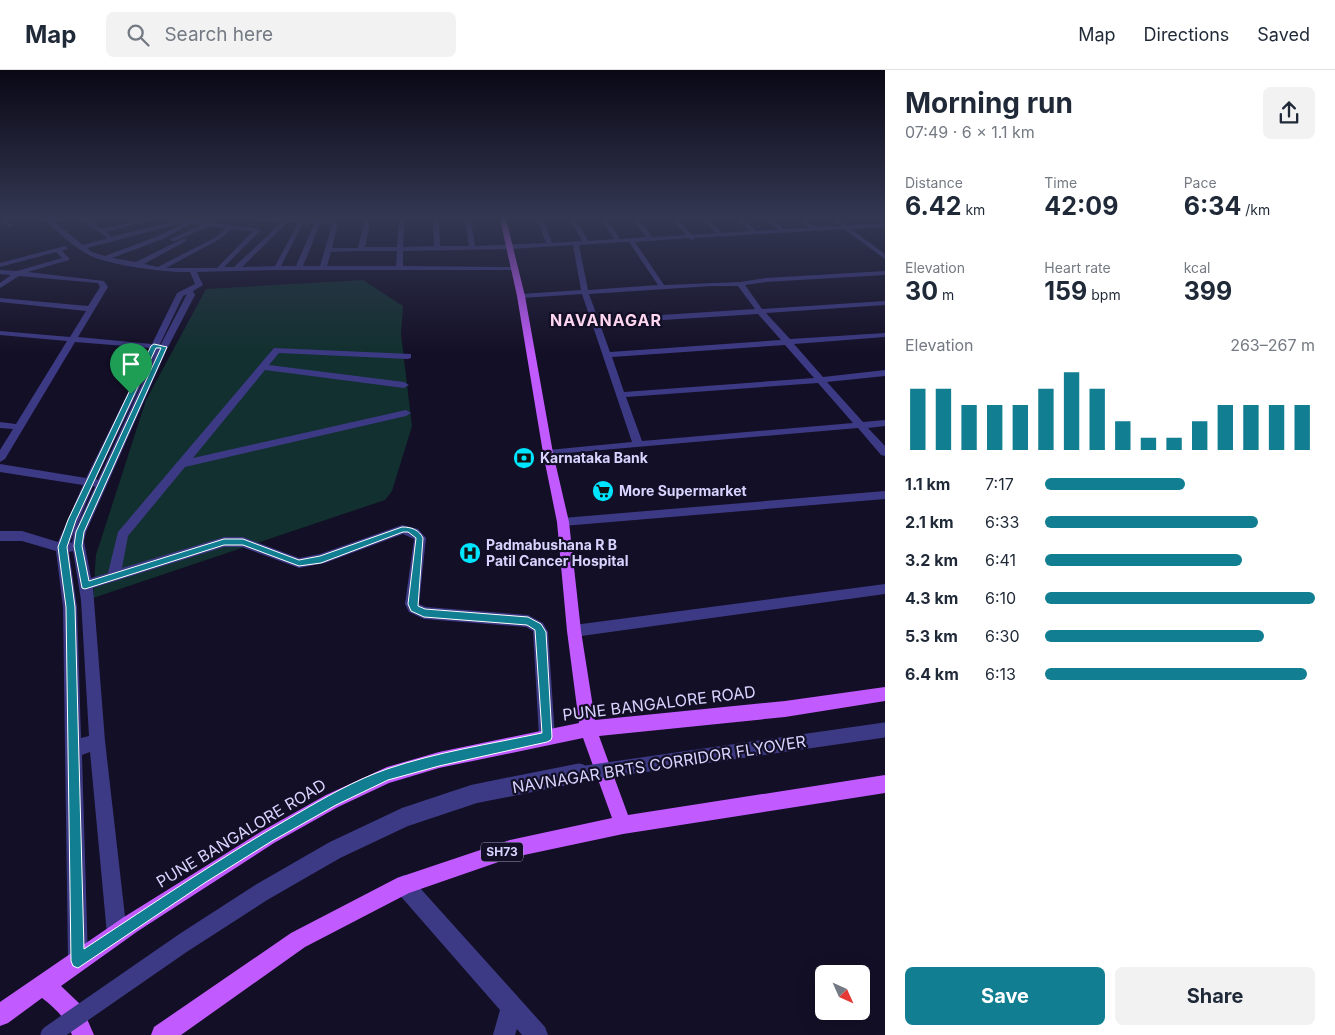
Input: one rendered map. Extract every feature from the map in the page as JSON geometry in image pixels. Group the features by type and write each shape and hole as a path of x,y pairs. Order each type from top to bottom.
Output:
{"main road":[{"path":"513,264 522,296 548,453 563,522 574,631 588,729 623,825"},
{"name":"PUNE BANGALORE ROAD","path":"0,1015 117,934 268,837 332,800 387,775 439,760 588,729 785,709 885,694"},
{"name":"SH73","path":"162,1035 298,940 404,885 510,849 623,825 885,784"},
{"path":"42,986 63,1000 74,1014 83,1035"}],"street":[{"path":"0,286 19,273 50,264"},
{"path":"101,264 190,282"},
{"path":"132,264 193,272 277,268 514,268"},
{"path":"159,269 168,264"},
{"path":"205,271 212,264"},
{"path":"218,270 224,264"},
{"path":"236,269 241,264"},
{"path":"277,268 279,264"},
{"path":"298,268 300,264"},
{"path":"323,269 324,264"},
{"path":"399,264 399,269"},
{"path":"580,264 585,292 638,445"},
{"path":"647,264 664,288"},
{"path":"0,272 102,282 104,287 0,458"},
{"path":"117,934 97,741 88,600 78,546 80,532 96,482 159,346 180,295 190,282 193,272"},
{"path":"522,296 712,284 740,284 885,273"},
{"path":"740,284 761,312 885,454"},
{"path":"0,300 90,309"},
{"path":"595,322 885,303"},
{"path":"0,333 159,346"},
{"path":"606,355 885,336"},
{"path":"114,576 122,535 275,351 280,349 408,356"},
{"path":"262,367 404,385"},
{"path":"620,395 819,380 885,373"},
{"path":"181,464 406,412"},
{"path":"548,453 885,423"},
{"path":"0,425 19,427"},
{"path":"0,468 96,482"},
{"path":"78,961 70,607 62,547 72,520 96,482"},
{"path":"563,522 885,495"},
{"path":"85,585 224,542 243,542 299,563 310,562 402,530 409,530 420,538 412,604 414,608 424,613 528,621 538,627 541,632 547,737"},
{"path":"0,536 22,536 52,546 78,546"},
{"path":"574,631 885,589"},
{"path":"70,607 88,600"},
{"name":"NAVNAGAR BRTS CORRIDOR FLYOVER","path":"50,1035 183,943 262,892 335,850 405,817 474,794 591,771 885,730"},
{"path":"74,750 97,741"},
{"path":"404,885 537,1035"},
{"path":"504,1035 512,1008"}],"green space":[{"path":"363,280 403,306 401,334 412,426 392,491 385,500 93,598 96,555 146,400 206,289"}],"place":[{"name":"Karnataka Bank","path":"524,458"},
{"name":"More Supermarket","path":"603,491"},
{"name":"Padmabushana R B Patil Cancer Hospital","path":"470,553"}],"district":[{"name":"NAVANAGAR","path":"606,320"}],"route":[{"path":"154,346 164,347 80,532 78,546 85,585 224,542 243,542 299,563 321,559 402,530 414,531 420,538 412,604 414,608 424,613 528,621 538,627 541,632 547,737 439,760 387,775 332,800 202,878 78,961 70,607 62,547 72,520 131,394 154,346"}]}
